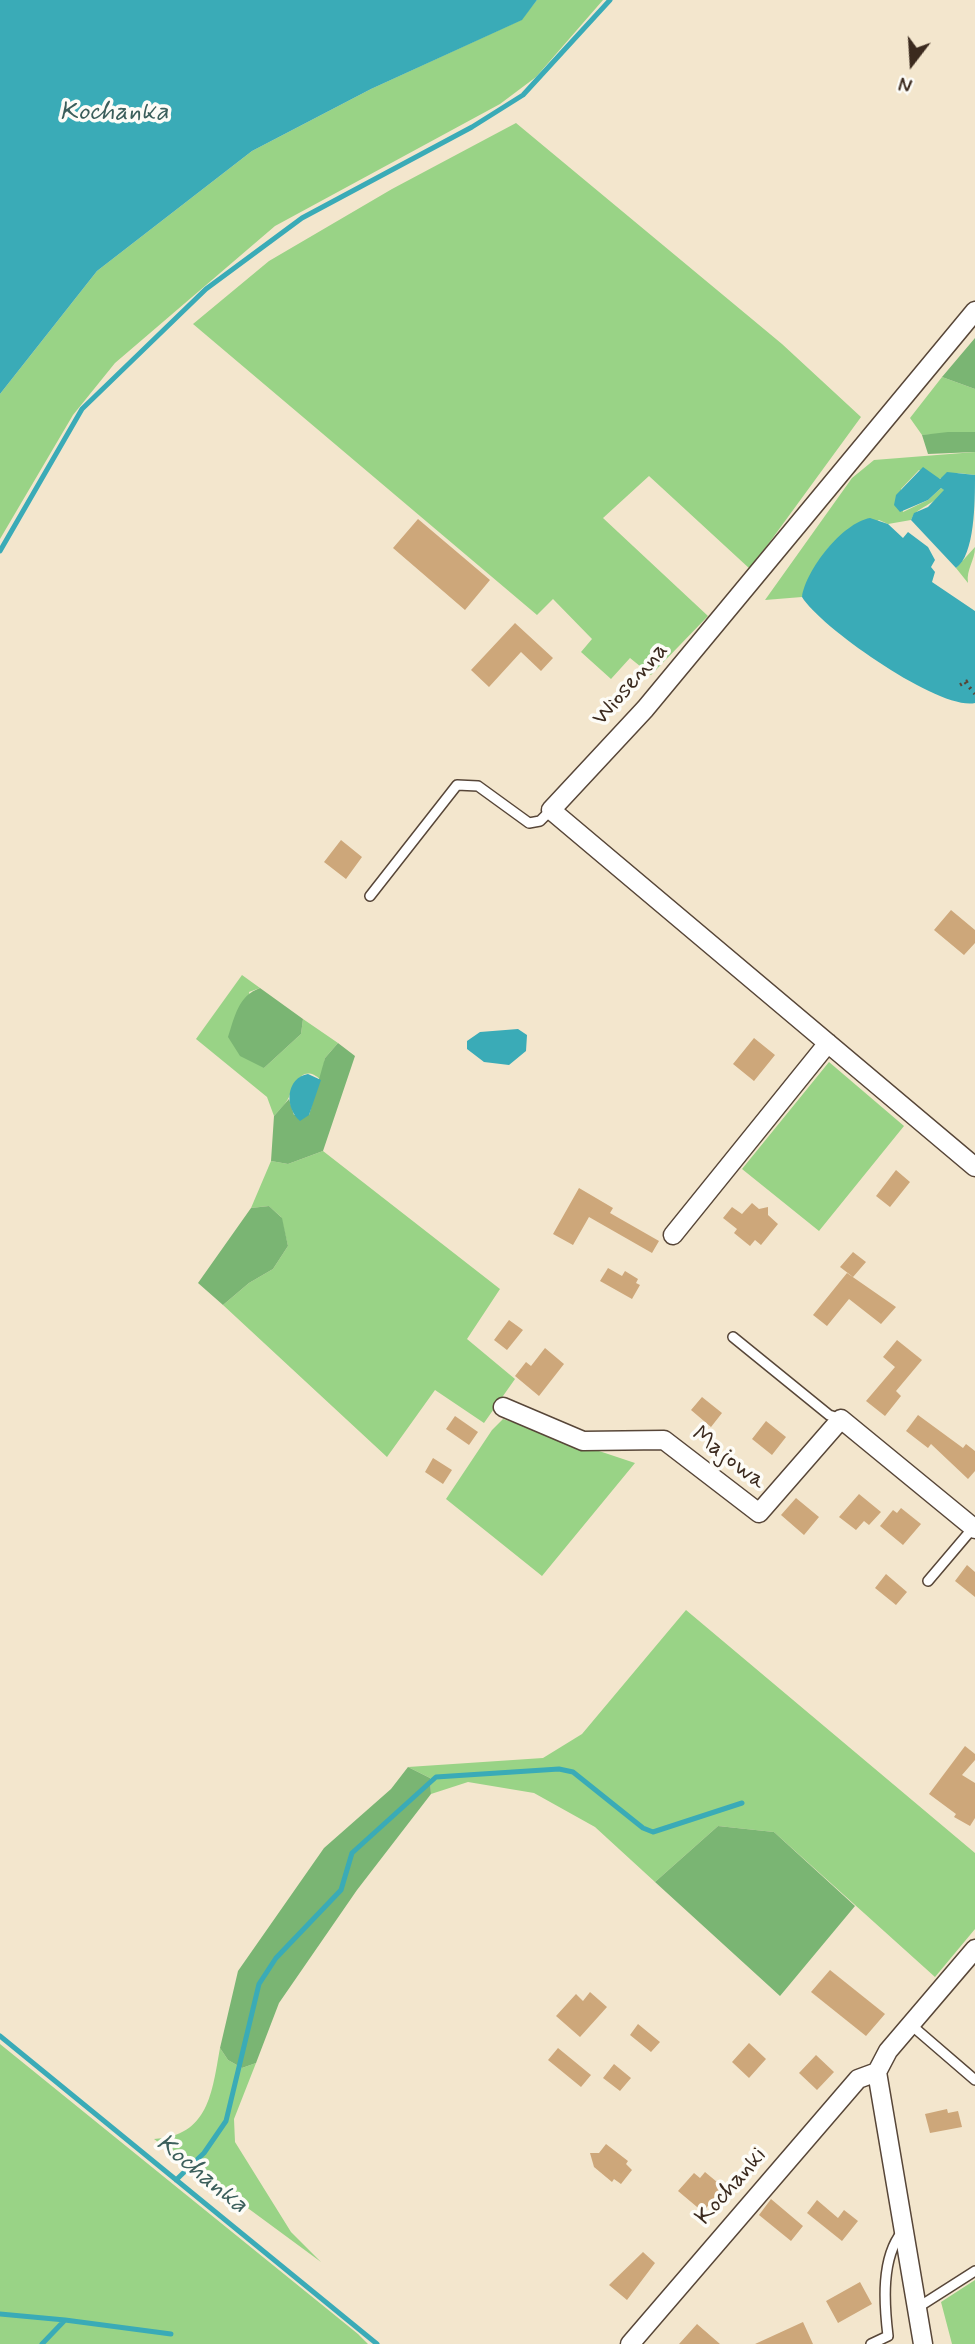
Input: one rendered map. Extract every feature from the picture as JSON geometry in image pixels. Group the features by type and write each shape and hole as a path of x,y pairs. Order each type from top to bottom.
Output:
{"street":[{"name":"Wiosenna","path":"551,810 645,709 975,311"},
{"path":"551,810 975,1167"},
{"path":"673,1235 828,1043"},
{"name":"Majowa","path":"503,1406 583,1441 664,1440 759,1513 841,1419"},
{"path":"841,1419 974,1528"},
{"name":"Kochanki","path":"630,2344 858,2079 877,2072 888,2051 975,1949"},
{"path":"877,2072 923,2344"}],"lane":[{"path":"370,896 457,785 478,786 529,823 540,821 551,810"},
{"path":"733,1338 829,1415 841,1419"},
{"path":"928,1581 974,1528"},
{"path":"910,2024 975,2080"},
{"path":"871,2344 888,2336 885,2309 891,2246 903,2231"},
{"path":"917,2308 975,2271"}],"path":[{"path":"960,685 971,679"},
{"path":"965,682 975,694"}],"green space":[{"path":"537,0 603,0 536,77 500,104 275,226 115,363 73,415 0,539 0,394 97,271 252,151 371,89 521,20"},
{"path":"516,123 782,344 861,417 750,569 649,476 603,518 708,616 651,675 630,658 611,679 581,652 592,639 553,599 537,615 193,324 269,261 392,189"},
{"path":"975,338 975,389 942,377"},
{"path":"942,377 975,389 975,432 922,435 910,418"},
{"path":"975,432 975,452 928,454 922,435"},
{"path":"975,452 975,475 958,473 939,479 919,470 901,489 903,512 928,500 941,488 945,490 941,495 917,512 911,520 888,524 879,520 829,547 809,578 802,597 765,600 852,478 874,460"},
{"path":"975,547 968,573 968,583 956,568"},
{"path":"242,975 260,988 249,992 264,1068 301,1034 303,1019 338,1043 325,1058 321,1080 309,1074 300,1077 286,1102 274,1116 267,1097 196,1039"},
{"path":"260,988 303,1019 301,1034 264,1068 240,1056 228,1037 242,1001"},
{"path":"338,1043 355,1056 323,1151 288,1164 271,1161 274,1116 289,1099 294,1115 309,1115 325,1058"},
{"path":"829,1062 904,1126 819,1231 742,1169"},
{"path":"323,1151 500,1289 467,1339 515,1379 484,1423 435,1390 387,1457 223,1305 249,1283 273,1269 288,1246 281,1217 269,1206 251,1208 271,1161 288,1164"},
{"path":"269,1206 282,1218 288,1246 273,1269 249,1283 223,1305 198,1283 251,1208"},
{"path":"503,1419 635,1463 542,1576 446,1499 492,1430"},
{"path":"686,1610 975,1853 975,1929 935,1977 774,1832 718,1826 655,1882 595,1827 534,1793 468,1782 431,1794 430,1778 408,1767 543,1758 582,1734"},
{"path":"408,1767 430,1778 431,1794 357,1890 279,2003 256,2063 242,2068 228,2060 220,2048 238,1971 324,1848 391,1789"},
{"path":"718,1826 774,1832 855,1906 780,1996 655,1882"},
{"path":"0,2044 358,2334 368,2344 0,2344"},
{"path":"220,2048 228,2060 242,2068 256,2063 234,2119 235,2142 291,2232 321,2262 154,2139 186,2130 205,2109"},
{"path":"975,2280 975,2344 952,2344 941,2302"}],"water":[{"name":"Kochanka","path":"0,0 537,0 522,20 371,89 252,151 97,271 0,394"},
{"path":"923,467 940,479 947,472 975,475 970,540 967,552 956,568 911,520 914,513 928,507 944,490 941,488 928,500 900,512 894,505 896,495"},
{"path":"870,518 888,524 903,538 908,532 928,547 935,560 931,567 935,572 932,582 975,611 975,703 958,702 936,694 882,665 832,628 802,597 810,574 827,549 848,529"},
{"path":"518,1029 527,1035 526,1051 509,1065 484,1062 467,1049 467,1041 480,1032"},
{"path":"308,1074 321,1080 309,1115 300,1121 291,1108 290,1094 295,1081"}],"building":[{"path":"418,519 490,580 465,610 393,548"},
{"path":"515,623 553,658 541,671 521,652 489,687 471,670"},
{"path":"341,840 362,857 346,879 324,862"},
{"path":"951,910 975,930 975,943 964,955 934,930"},
{"path":"754,1038 775,1055 754,1081 733,1064"},
{"path":"896,1170 910,1182 890,1207 876,1196"},
{"path":"579,1188 613,1208 610,1213 659,1241 652,1253 589,1217 573,1245 553,1234"},
{"path":"752,1203 759,1209 768,1207 768,1215 778,1224 761,1245 755,1240 750,1246 734,1233 737,1229 723,1218 732,1207 742,1214"},
{"path":"853,1252 866,1262 853,1277 840,1267"},
{"path":"608,1268 622,1276 625,1271 638,1279 636,1283 640,1285 632,1299 600,1281"},
{"path":"847,1273 896,1307 881,1324 849,1299 827,1326 813,1315"},
{"path":"509,1320 523,1330 507,1350 494,1340"},
{"path":"897,1340 922,1360 896,1391 901,1396 885,1416 866,1401 895,1367 883,1357"},
{"path":"545,1348 564,1364 539,1396 515,1376 526,1362 531,1366"},
{"path":"702,1397 722,1413 711,1427 691,1410"},
{"path":"918,1415 963,1448 966,1444 975,1451 975,1471 968,1479 931,1444 928,1448 906,1431"},
{"path":"455,1416 478,1432 469,1445 446,1429"},
{"path":"766,1421 786,1437 772,1455 752,1439"},
{"path":"433,1458 452,1470 443,1484 425,1472"},
{"path":"859,1494 881,1512 869,1525 864,1521 856,1530 839,1517"},
{"path":"796,1498 819,1517 804,1535 781,1515"},
{"path":"901,1508 921,1524 903,1545 880,1526 893,1510 897,1513"},
{"path":"967,1565 975,1572 975,1597 955,1581"},
{"path":"886,1574 907,1592 896,1605 875,1588"},
{"path":"965,1746 975,1754 975,1760 962,1775 975,1783 975,1818 970,1826 954,1817 956,1814 929,1794"},
{"path":"830,1970 885,2014 866,2036 811,1992"},
{"path":"590,1992 607,2007 580,2037 556,2016 576,1994 583,2001"},
{"path":"638,2024 660,2042 651,2052 630,2035"},
{"path":"749,2043 766,2059 749,2078 732,2062"},
{"path":"558,2048 591,2075 581,2087 548,2060"},
{"path":"816,2055 834,2072 817,2090 799,2073"},
{"path":"614,2064 631,2078 620,2091 603,2078"},
{"path":"947,2109 948,2113 958,2111 962,2127 930,2133 925,2114"},
{"path":"606,2144 628,2161 626,2164 632,2170 621,2184 614,2179 612,2182 594,2167 590,2153 599,2153"},
{"path":"705,2172 723,2187 703,2212 678,2191 694,2173 700,2178"},
{"path":"771,2199 803,2226 791,2241 759,2215"},
{"path":"817,2200 838,2218 844,2210 858,2221 842,2241 807,2213"},
{"path":"643,2252 655,2263 627,2300 609,2285"},
{"path":"860,2282 872,2304 838,2323 826,2301"},
{"path":"803,2322 813,2344 755,2344"},
{"path":"697,2324 720,2344 679,2344"}],"waterway":[{"name":"Kochanka","path":"0,551 82,409 206,289 302,218 472,127 523,95 610,0"},
{"path":"176,2180 204,2153 226,2121 259,1984 276,1958 341,1890 352,1853 436,1777 559,1769 573,1772 643,1828 653,1832 742,1803"},
{"name":"Kochanka","path":"0,2036 377,2344"},
{"path":"0,2314 65,2320"},
{"path":"42,2344 65,2320 171,2334"}]}
